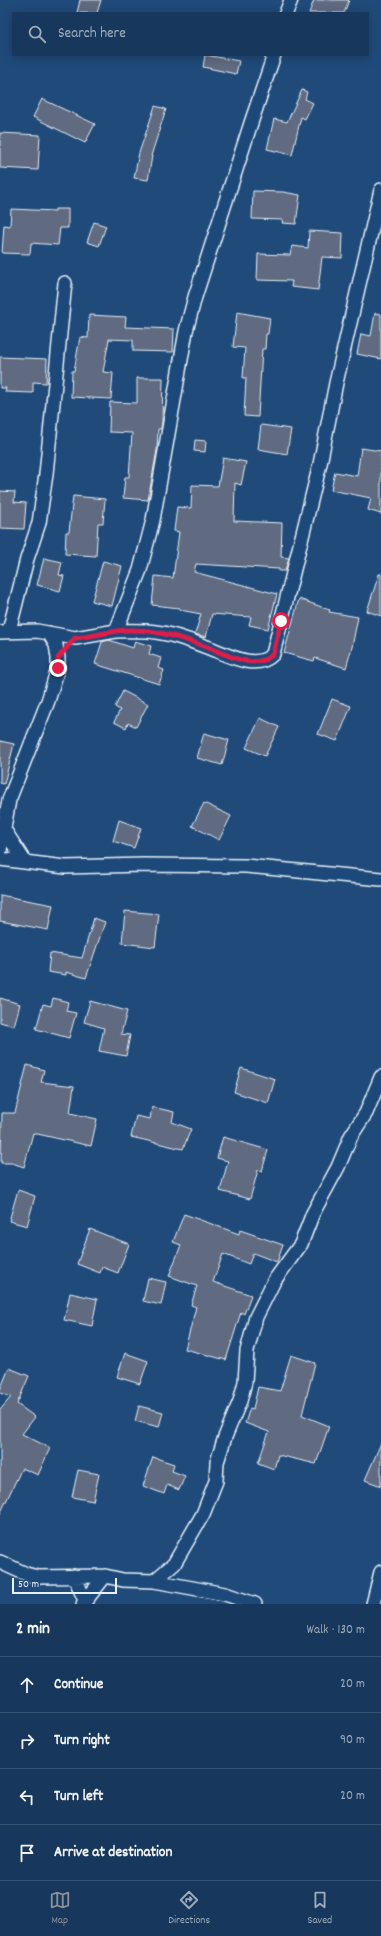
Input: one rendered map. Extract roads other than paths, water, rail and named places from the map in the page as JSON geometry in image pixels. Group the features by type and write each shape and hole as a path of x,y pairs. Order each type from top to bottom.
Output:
{"street":[{"path":"286,12 291,0"},
{"path":"116,631 140,570 153,520 186,331 195,297 274,56"},
{"path":"64,283 46,474 39,523 4,632 37,631 75,638 116,631 157,632 240,659 252,661 266,660 273,654 320,464 336,383 381,190"},
{"path":"0,850 5,831 6,810 9,800 48,701 58,668 56,646 49,633"},
{"path":"58,658 75,638"},
{"path":"5,831 25,862"},
{"path":"0,859 65,867 143,865 246,866 381,879"},
{"path":"154,1581 174,1564 203,1514 216,1481 217,1462 225,1437 242,1395 245,1382 248,1351 256,1317 274,1281 301,1244 313,1213 338,1167 351,1136 366,1113 381,1077"},
{"path":"0,1562 26,1574 37,1577 105,1576 123,1580 154,1581 225,1594 254,1604"},
{"path":"373,1604 381,1572"},
{"path":"74,1576 84,1602"},
{"path":"84,1602 105,1576"}]}
